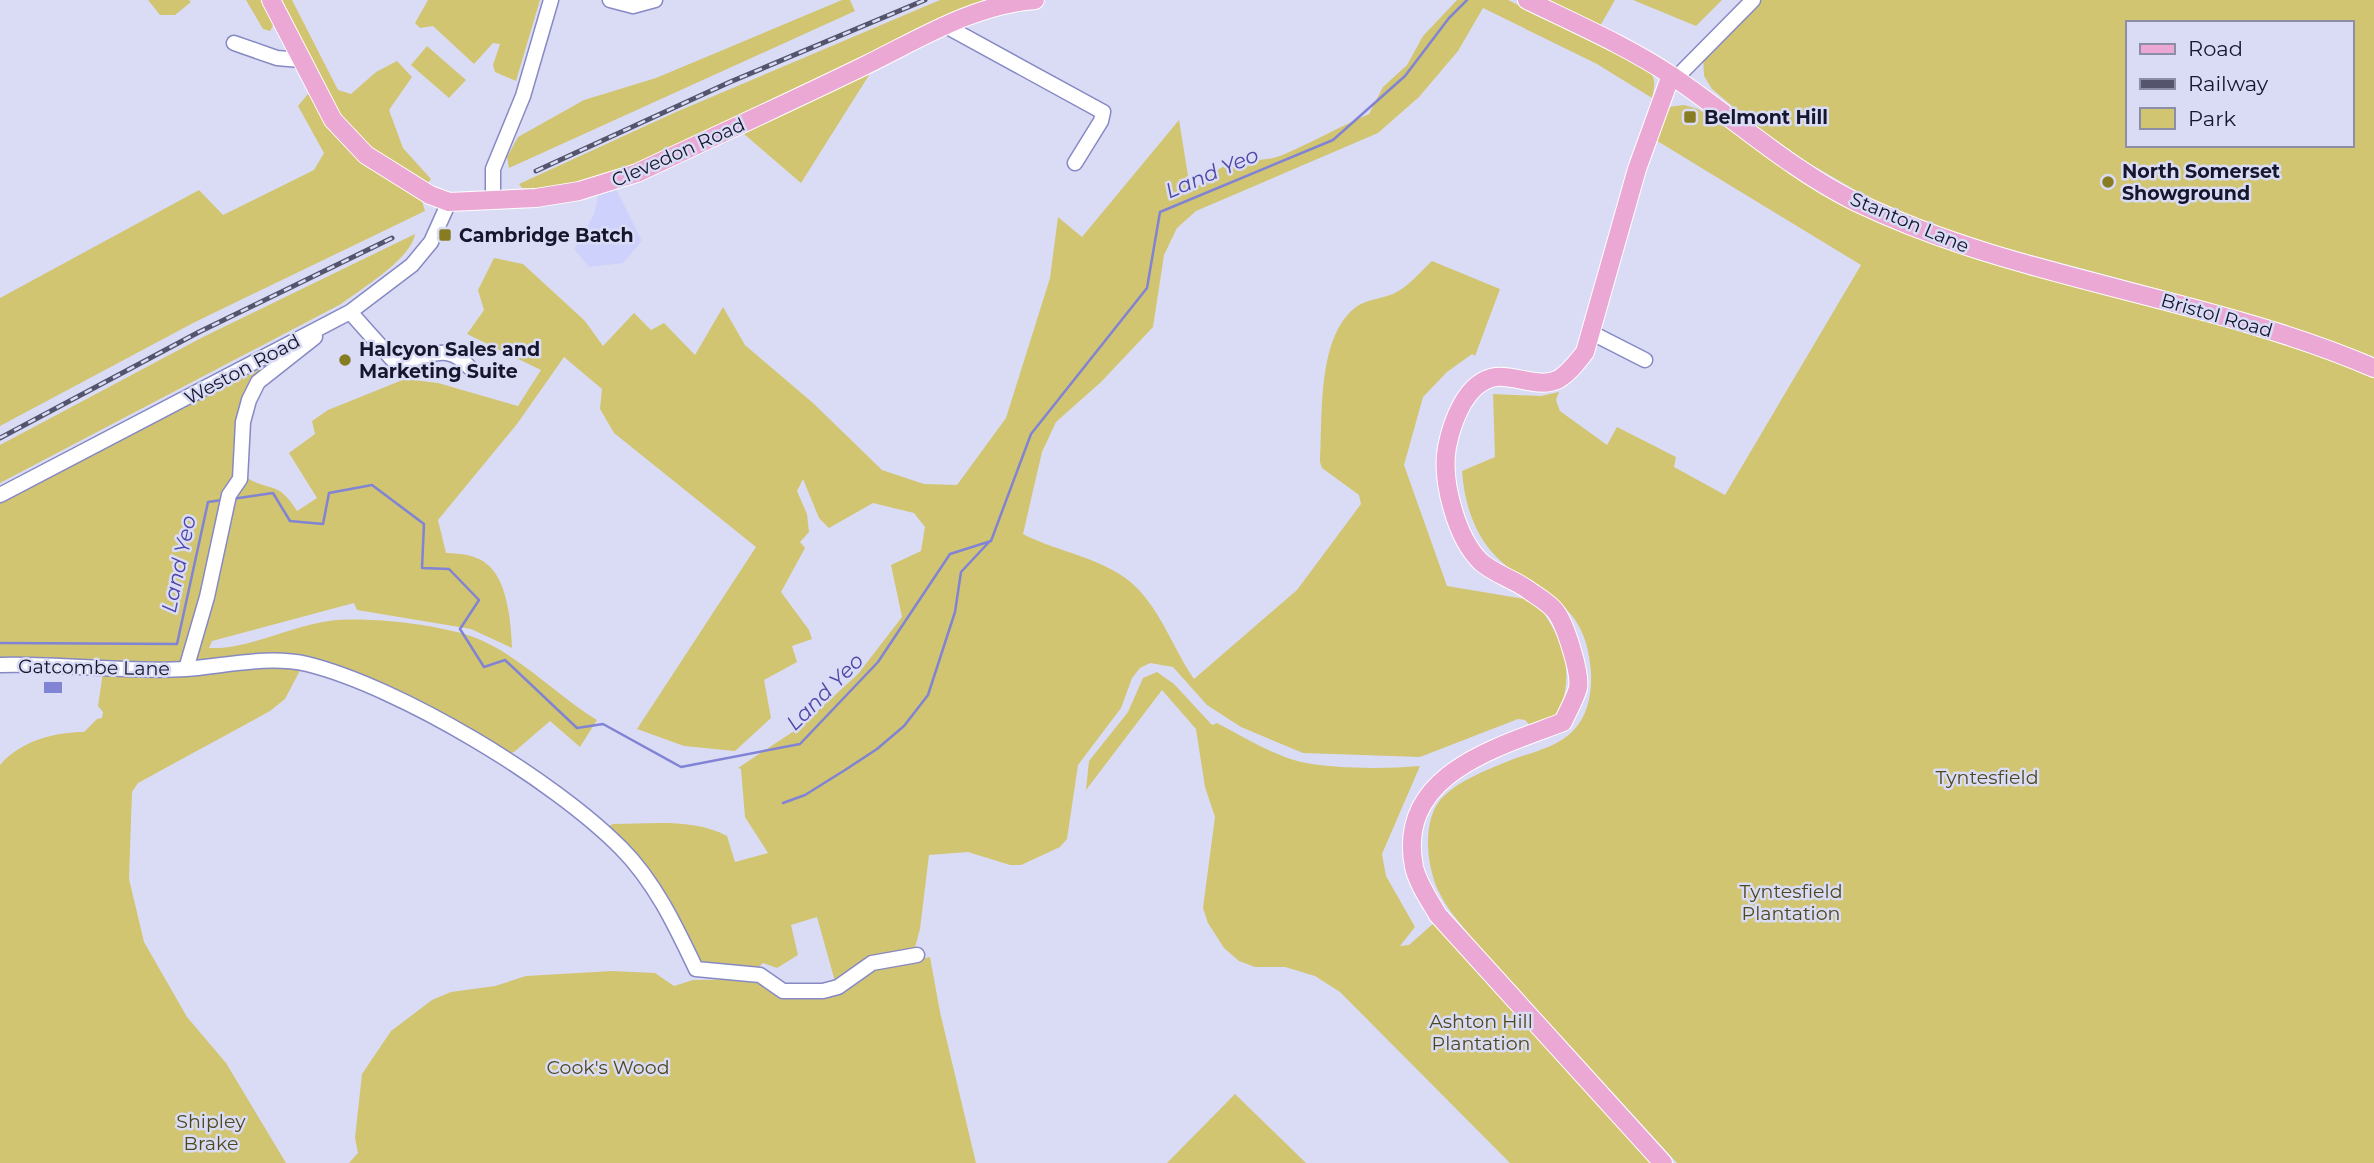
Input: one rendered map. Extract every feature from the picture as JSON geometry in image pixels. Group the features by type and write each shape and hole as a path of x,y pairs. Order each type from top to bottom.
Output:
{"main road":[{"path":"271,0 333,120 366,155 408,183 449,202"},
{"name":"Clevedon Road","path":"449,202 536,198 579,191 637,173 944,25 992,8 1035,0"},
{"path":"1527,0 1673,77 1637,169 1585,352 1572,369 1557,380 1533,382 1497,377 1479,384 1456,417 1447,449 1448,486 1455,517 1467,542 1481,562 1525,588 1556,611 1572,650 1579,686 1563,722 1498,747 1445,775 1417,811 1412,844 1415,869 1438,915 1663,1163"},
{"name":"Stanton Lane","path":"1673,77 1758,141 1854,201 1960,245 2057,270"},
{"name":"Bristol Road","path":"2057,270 2246,323 2331,350 2374,369"}],"street":[{"path":"493,198 494,169 523,96 551,0"},
{"path":"610,0 633,6 655,0"},
{"path":"1673,77 1753,0"},
{"path":"944,25 1103,112 1101,121 1075,163"},
{"path":"234,43 277,58 300,60"},
{"name":"Weston Road","path":"0,495 350,312 412,265 431,242 449,202"},
{"path":"350,312 392,359 419,360 441,351 454,353 470,368"},
{"name":"Gatcombe Lane","path":"0,665 186,669 207,597 228,499 240,479 243,422 258,382 314,340 318,329"},
{"path":"1590,332 1645,360"},
{"path":"186,669 228,662 305,663 391,695 473,740 553,791 622,848 668,910 696,969 760,975 783,990 823,990 838,987 872,962 917,955"}],"shaded area":[{"path":"615,187 642,241 623,263 589,267 574,249 594,215 599,192"}],"green space":[{"path":"148,0 191,2 175,15 160,15"},
{"path":"246,0 261,0 274,24 270,31 263,29"},
{"path":"280,0 292,0 338,90 351,94 376,72 397,61 412,77 389,110 403,148 431,179 427,184 380,156 347,124 321,84"},
{"path":"428,0 540,0 516,81 495,72 493,65 500,44 493,43 474,64 433,26 420,28 415,23"},
{"path":"842,0 850,0 855,11 509,168 507,157 518,137 584,100 656,78"},
{"path":"940,0 1000,0 632,169 545,190 522,188 519,184 676,112"},
{"name":"Shipley Brake","path":"1457,0 1508,0 1641,65 1654,79 1652,98 1597,64 1483,8 1458,51 1419,97 1378,133 1196,211 1177,228 1164,255 1153,327 1101,382 1056,422 1042,452 1023,534 1097,562 1136,587 1161,620 1194,679 1297,590 1361,504 1359,495 1322,468 1320,462 1322,399 1329,355 1335,335 1345,318 1359,305 1400,290 1432,261 1500,289 1475,356 1472,354 1447,372 1423,397 1404,465 1447,586 1536,601 1546,616 1560,642 1566,668 1564,698 1559,716 1533,729 1525,720 1518,719 1420,757 1303,753 1241,727 1207,705 1173,667 1150,663 1140,668 1132,678 1121,708 1078,765 1067,839 1060,847 1021,865 1010,865 968,852 929,855 920,929 914,951 836,985 817,917 791,925 798,955 777,968 763,963 758,968 698,966 606,828 613,824 686,824 714,830 727,836 735,862 768,853 745,817 741,769 738,768 800,727 858,674 902,617 891,565 921,551 925,527 914,513 873,503 829,528 819,518 803,479 797,491 807,514 809,532 800,542 805,548 781,592 809,630 812,639 792,646 797,662 764,680 771,718 735,751 684,746 637,729 756,547 614,433 600,409 602,389 564,357 517,424 438,520 446,553 468,555 488,565 495,572 507,604 512,648 471,629 357,610 354,603 212,641 209,648 253,642 329,621 407,623 450,630 498,649 597,720 580,747 550,721 514,752 505,755 385,687 305,661 285,699 270,711 138,783 132,792 129,879 144,942 187,1017 226,1063 286,1163 0,1163 0,765 28,744 50,736 84,732 97,719 102,718 103,712 98,706 103,672 0,668 0,502 269,364 251,391 244,417 246,477 284,494 297,511 317,498 289,453 315,434 312,421 328,410 405,379 438,383 518,406 541,370 467,334 484,310 478,290 494,258 523,264 585,321 603,346 634,313 651,330 664,323 695,355 723,307 745,345 813,403 882,470 924,484 957,485 1006,418 1050,278 1058,217 1082,237 1179,120 1190,188 1228,165 1280,156 1369,114 1383,87 1407,65 1423,36"},
{"path":"1539,0 1615,0 1600,26"},
{"path":"1633,0 1722,0 1696,26"},
{"name":"North Somerset Showground","path":"1760,0 2374,0 2374,359 2203,301 1949,233 1877,203 1807,162 1757,127 1712,89 1704,76 1703,57"},
{"path":"427,46 466,80 449,98 411,65"},
{"path":"871,72 801,183 744,134"},
{"path":"308,94 333,130 421,198 425,211 195,322 0,426 0,298 199,190 223,215 314,170 324,153 298,106"},
{"name":"Tyntesfield","path":"1684,105 1698,109 1834,198 1903,233 1957,251 2198,317 2342,362 2374,377 2374,1163 1677,1163 1472,938 1445,903 1434,879 1429,854 1429,827 1437,804 1452,789 1468,779 1551,746 1566,737 1582,718 1591,688 1587,645 1578,624 1551,596 1502,562 1481,538 1469,510 1462,471 1495,457 1493,394 1541,396 1559,392 1556,400 1560,411 1607,445 1617,427 1676,457 1674,467 1725,495 1861,265 1654,139 1668,107"},
{"path":"415,234 405,253 395,263 341,304 0,483 0,445 203,337"},
{"name":"Ashton Hill Plantation","path":"1157,672 1174,684 1212,725 1217,723 1290,759 1344,767 1420,766 1382,854 1386,876 1415,927 1400,946 1409,945 1435,922 1653,1163 1510,1163 1340,992 1315,976 1285,967 1255,967 1239,961 1224,948 1208,923 1203,908 1215,817 1205,787 1196,729 1162,690 1086,790 1089,761 1128,712 1143,678"},
{"name":"Cook's Wood","path":"930,957 940,1012 976,1163 349,1163 358,1153 355,1138 362,1074 391,1031 432,1000 451,992 495,986 526,976 612,971 655,973 674,986 693,980 750,979 788,996 821,999 839,993 876,968"},
{"path":"1235,1094 1306,1163 1167,1163"}],"water":[{"path":"44,682 62,682 62,693 44,693"}],"waterway":[{"name":"Land Yeo","path":"232,499 273,493 290,521 323,524 329,493 372,485 424,524 422,568 449,569 479,600 460,629 484,667 505,660 577,728 603,724 681,767 800,744 878,662 950,554 991,541 1031,434 1147,288 1160,212 1333,140 1405,76 1449,18 1467,0"},
{"name":"Land Yeo","path":"0,643 177,644 208,502 222,500"},
{"path":"783,803 805,795 845,770 877,749 904,726 928,695 955,612 961,572 990,541"}],"railway":[{"path":"536,171 730,82 925,0"},
{"path":"0,438 199,332 392,238"}],"place":[{"name":"Belmont Hill","path":"1690,117"},
{"name":"North Somerset Showground","path":"2108,182"},
{"name":"Cambridge Batch","path":"445,235"},
{"name":"Halcyon Sales and Marketing Suite","path":"345,360"}],"park label":[{"name":"Tyntesfield Plantation","path":"1791,902"}]}
